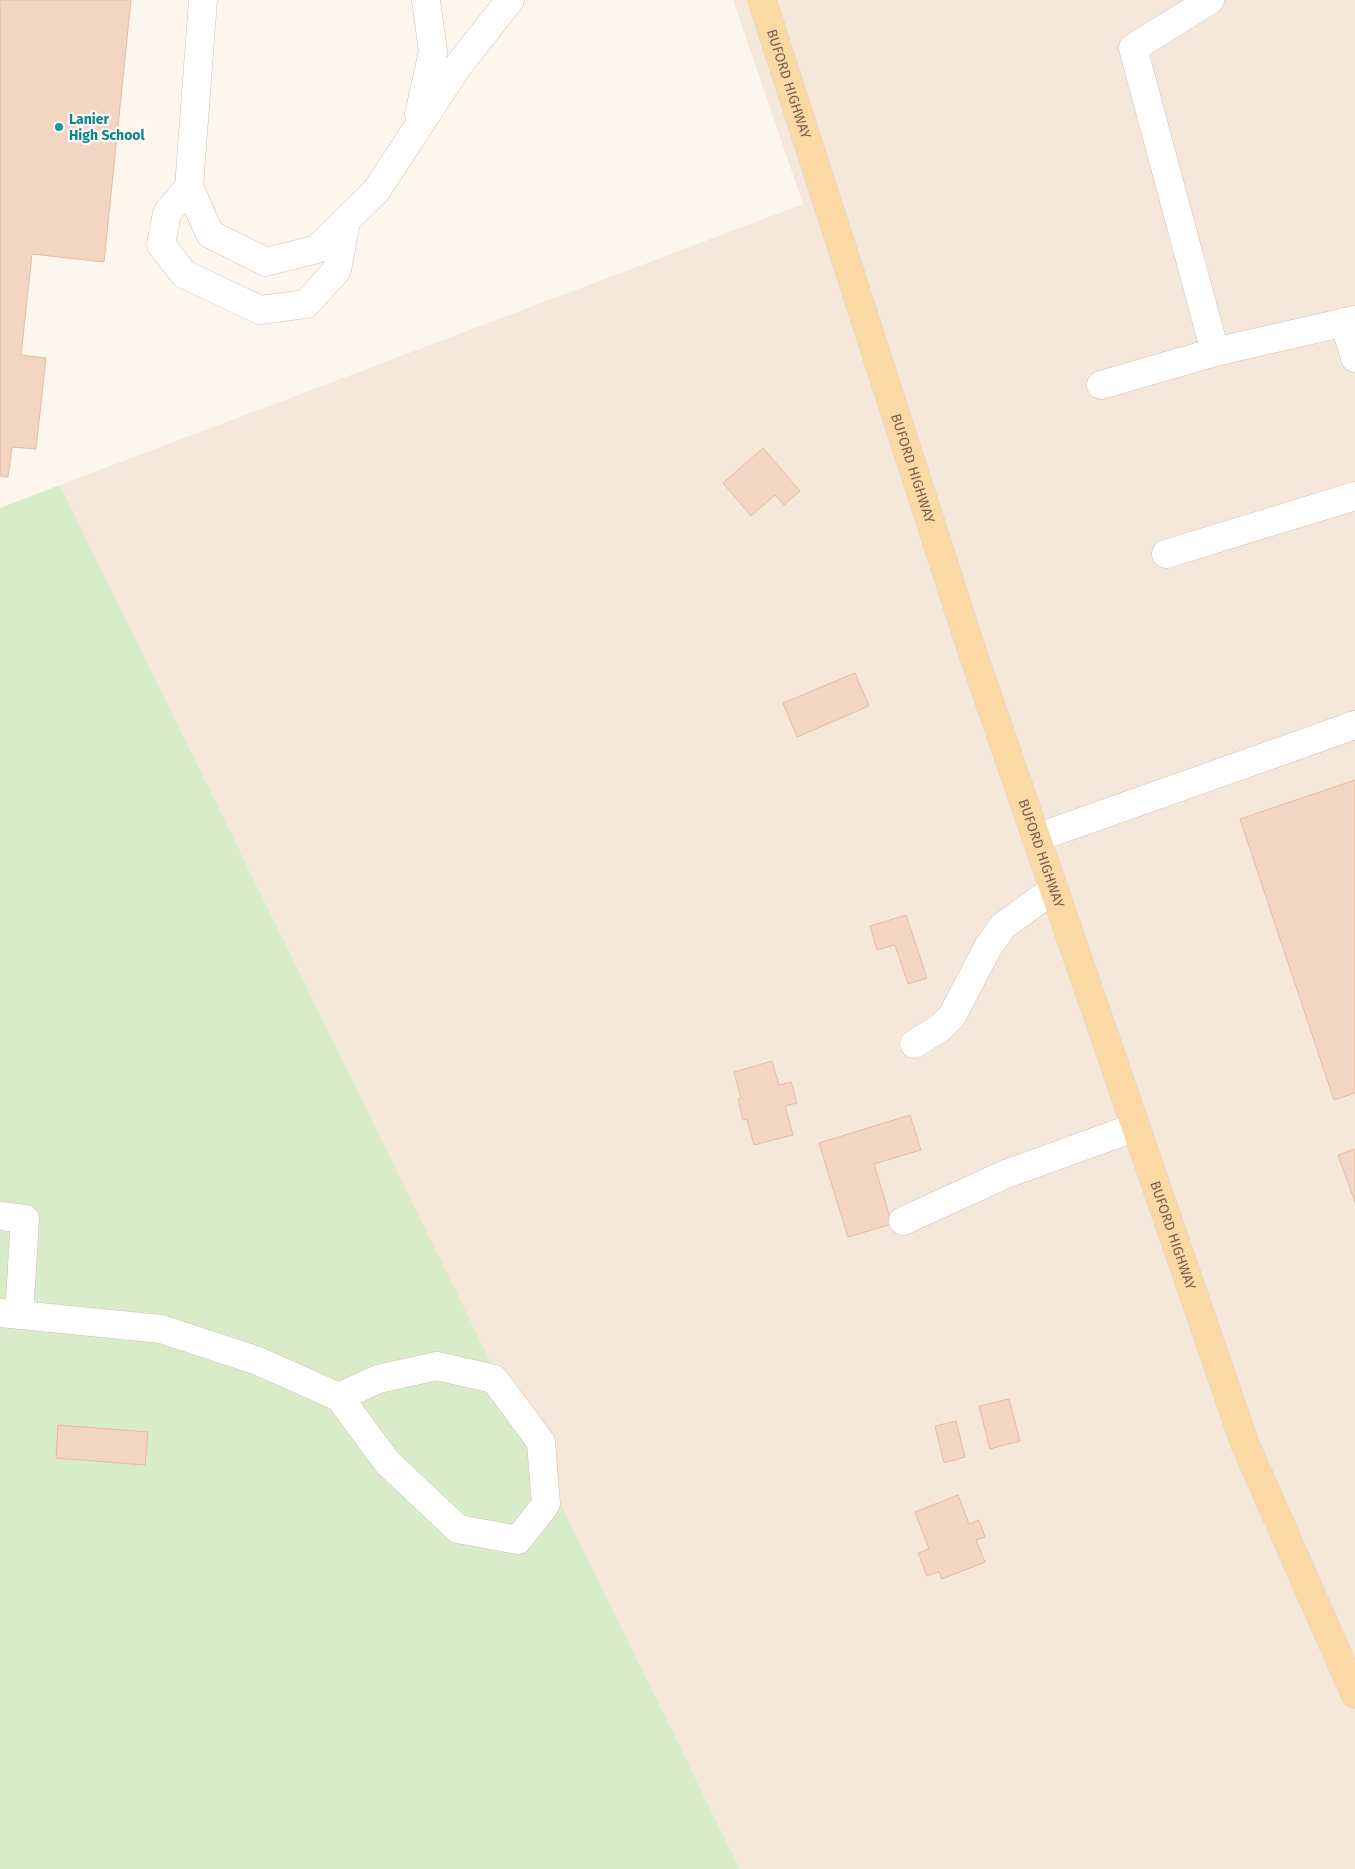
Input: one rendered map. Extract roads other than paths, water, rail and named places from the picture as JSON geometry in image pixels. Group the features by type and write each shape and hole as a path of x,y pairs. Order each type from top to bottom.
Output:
{"main road":[{"name":"BUFORD HIGHWAY","path":"759,5 969,642 1245,1444 1355,1694"}],"street":[{"path":"203,0 188,187 210,234 266,262 317,249 376,191 458,66 510,0"},
{"path":"414,133 433,52 426,0"},
{"path":"1210,0 1133,48 1215,352"},
{"path":"188,187 167,213 161,245 184,274 260,310 306,304 337,270 346,221"},
{"path":"1101,385 1215,352 1349,321 1355,358"},
{"path":"1166,554 1355,496"},
{"path":"1036,838 1355,725"},
{"path":"914,1044 940,1028 952,1016 984,954 1003,926 1054,889"},
{"path":"902,1221 1006,1174 1136,1127"},
{"path":"0,1216 25,1219 10,1314 161,1329 258,1361 338,1397 387,1462 458,1529 518,1540 546,1504 541,1442 494,1379 437,1366 378,1379 338,1397"}],"place":[{"name":"Lanier High School","path":"59,127"}]}
